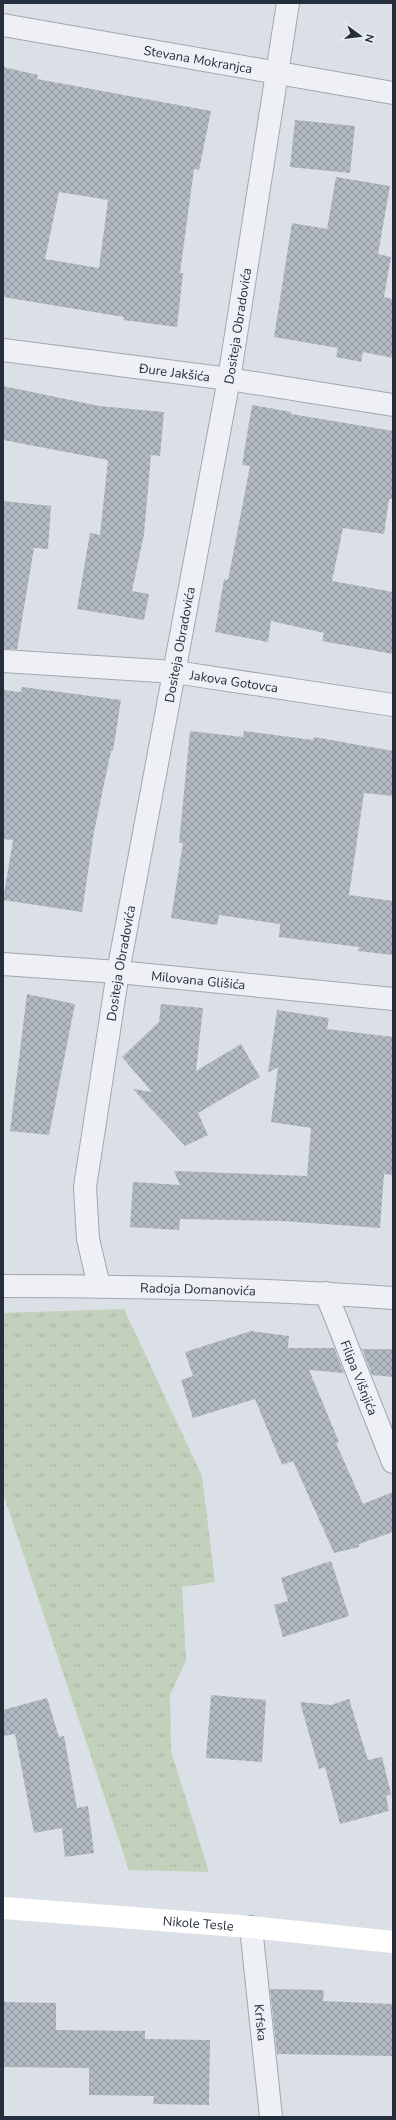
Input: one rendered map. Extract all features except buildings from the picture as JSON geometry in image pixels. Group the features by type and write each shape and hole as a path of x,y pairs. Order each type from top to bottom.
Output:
{"main road":[{"name":"Nikole Tesle","path":"3,1908 251,1928 393,1942"}],"street":[{"name":"Dositeja Obradovića","path":"99,1286 88,1239 85,1187 118,972 229,379 288,3"},
{"name":"Stevana Mokranjca","path":"3,25 393,93"},
{"name":"Đure Jakšića","path":"3,350 229,379 393,405"},
{"name":"Jakova Gotovca","path":"3,661 175,672 393,705"},
{"name":"Milovana Glišića","path":"3,964 118,972 393,999"},
{"name":"Radoja Domanovića","path":"3,1286 99,1286 326,1293 393,1298"},
{"name":"Filipa Višnjića","path":"326,1293 393,1462"},
{"name":"Krfska","path":"251,1928 271,2117"}],"green space":[{"path":"124,1309 202,1476 215,1582 182,1587 186,1660 170,1695 171,1751 209,1872 129,1870 3,1493 3,1313"}]}
